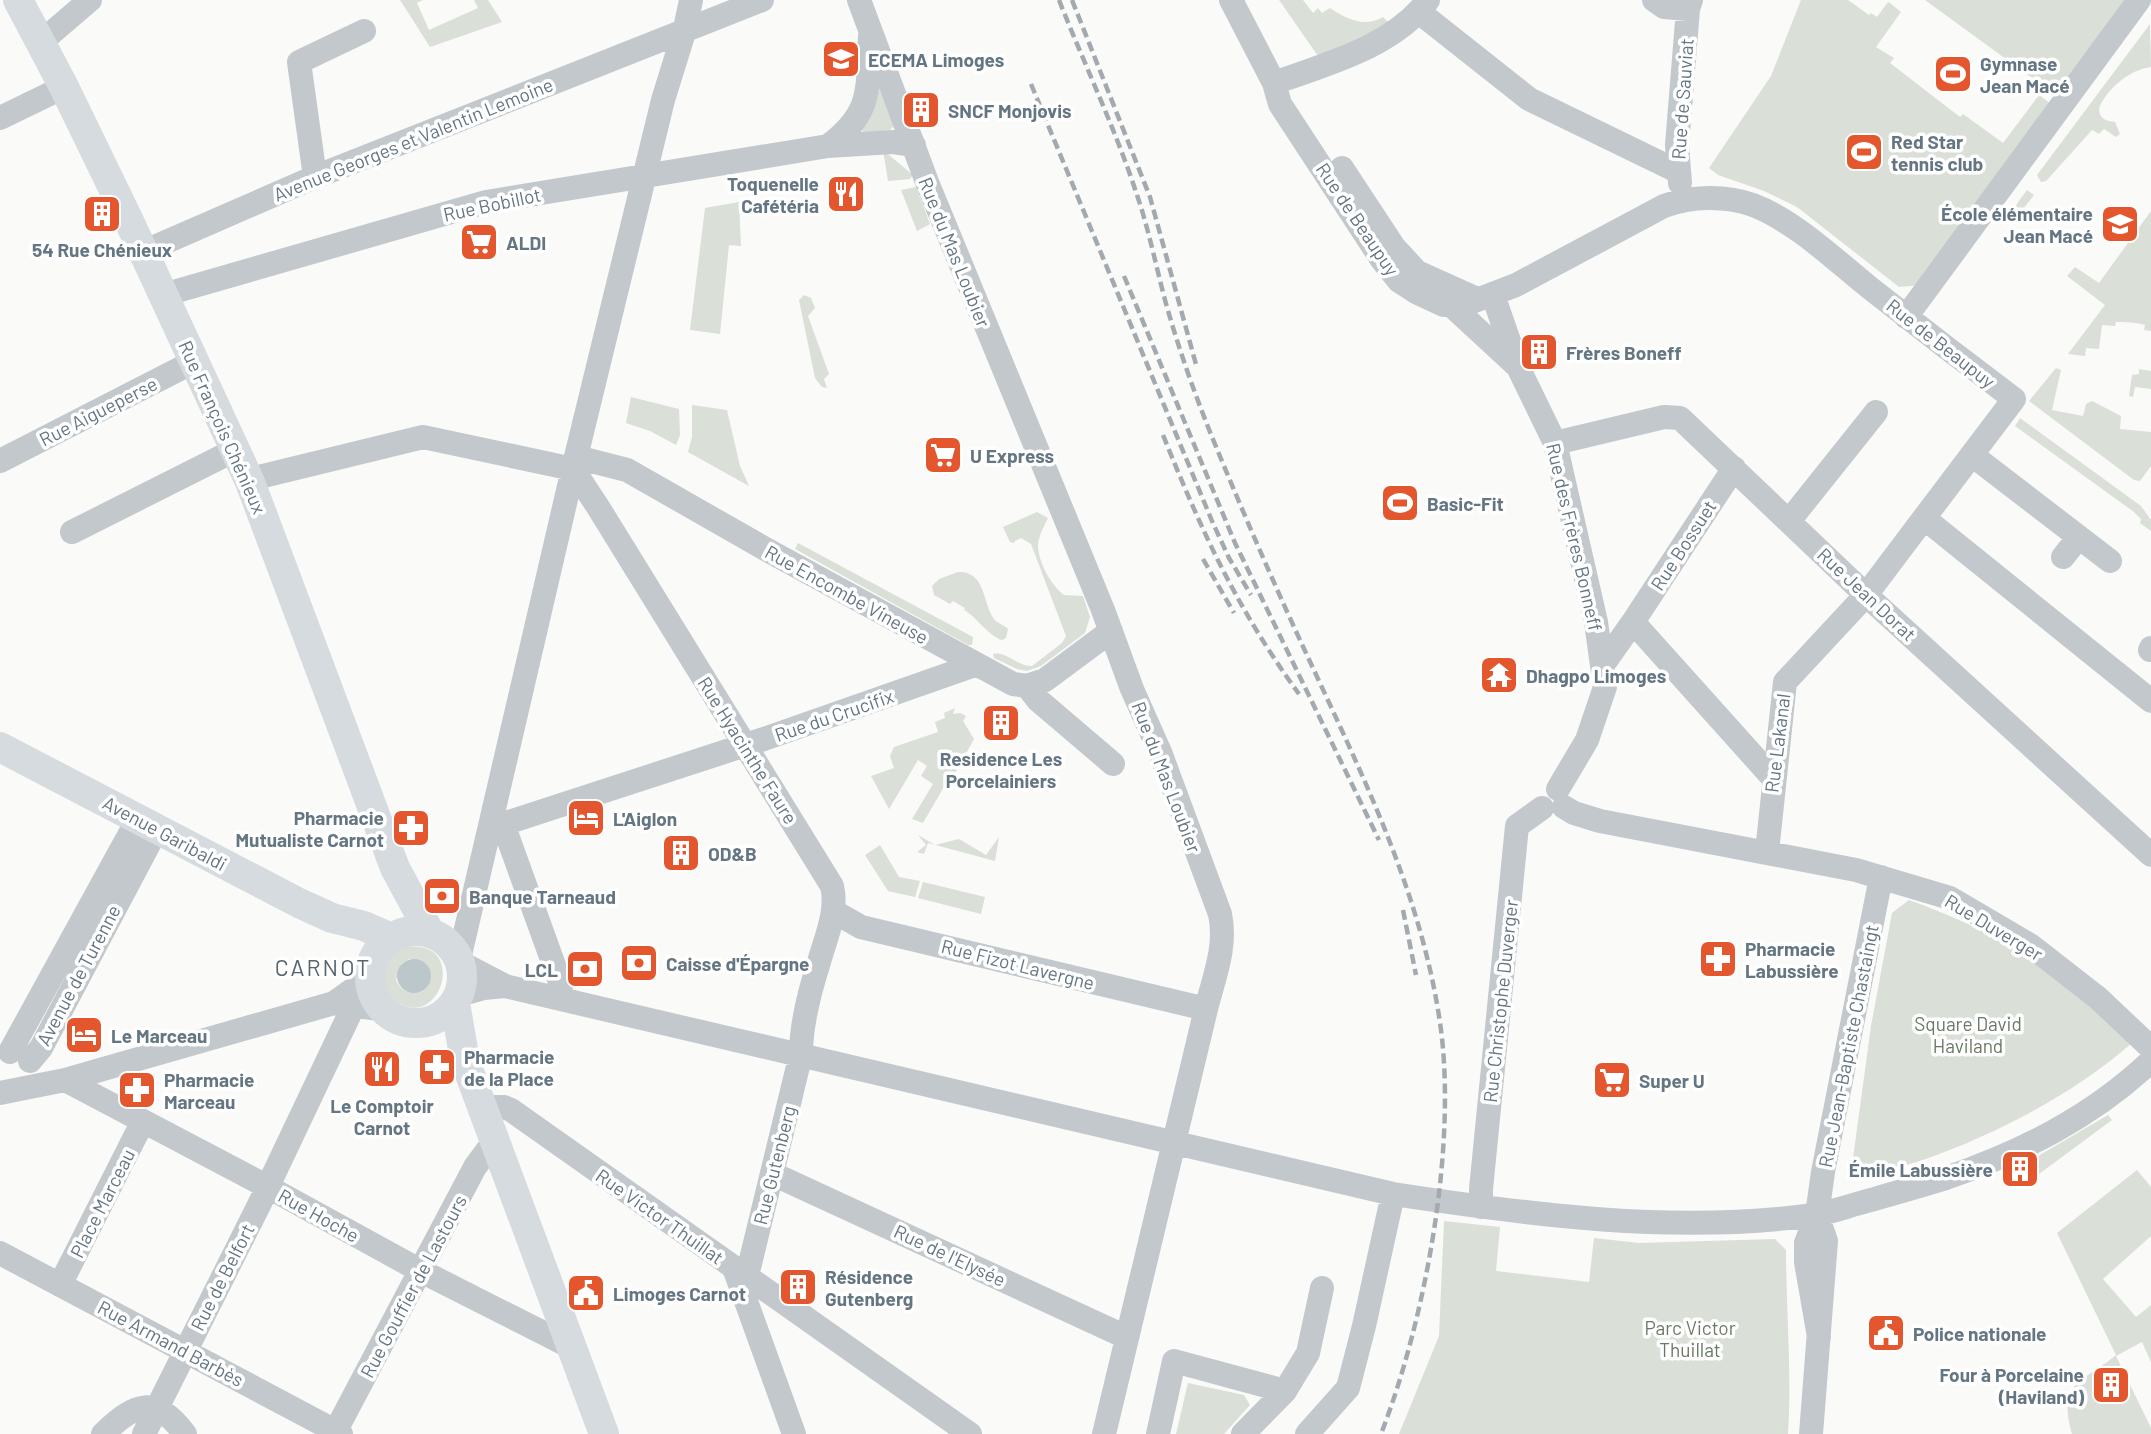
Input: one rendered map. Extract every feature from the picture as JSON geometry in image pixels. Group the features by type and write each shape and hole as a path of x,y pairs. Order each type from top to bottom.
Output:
{"main road":[{"name":"Rue François Chénieux","path":"18,0 64,87 250,482 395,868 433,934 450,945 460,961"},
{"name":"Avenue Garibaldi","path":"2,753 332,918 394,936"},
{"name":"Rue François Chénieux","path":"394,936 401,910 395,868"},
{"name":"Avenue Garibaldi","path":"332,918 357,941 371,970 373,995 356,1006"},
{"path":"371,970 383,945 394,936 414,931 433,934"},
{"path":"356,1006 409,1023 425,1023 447,1013 457,999 463,979 460,961"},
{"path":"457,999 465,1061 604,1434"},
{"path":"425,1023 465,1061"}],"street":[{"path":"41,42 90,0"},
{"path":"691,0 663,100 575,463 497,824 473,904 460,961 505,986 1393,1194 1481,1207 1666,1223 1817,1215 1927,1184 2029,1146 2103,1101 2151,1062"},
{"name":"Avenue Georges et Valentin Lemoine","path":"143,252 315,177 762,0"},
{"name":"Rue du Mas Loubier","path":"859,0 977,309 1160,752 1220,914 1223,930 1223,945 1104,1434"},
{"name":"Rue de Beaupuy","path":"1231,0 1274,83 1280,104 1382,260 1399,281 1416,292 1452,306 1464,305 1516,285 1664,206 1683,199 1718,199 1753,205 1795,228 2014,399 1924,518"},
{"path":"1654,0 1664,6 1689,5"},
{"path":"1906,317 2139,0"},
{"name":"Rue de Sauviat","path":"1683,199 1677,171 1677,145 1689,5"},
{"path":"1274,83 1364,50 1423,6 1529,99 1677,171"},
{"path":"828,146 842,136 860,116 867,94 870,28"},
{"path":"315,177 299,62 364,31"},
{"name":"Rue de Beaupuy","path":"1274,83 1297,103 1394,247 1417,272 1485,297"},
{"path":"0,118 64,87"},
{"name":"Rue Bobillot","path":"163,295 486,202 828,146 892,142 914,145"},
{"path":"1473,327 1473,308 1485,297"},
{"name":"Rue des Frères Bonneff","path":"1485,297 1555,443 1595,622 1605,687 1587,740 1555,801"},
{"name":"Rue des Frères Bonneff","path":"1452,306 1518,367"},
{"name":"Rue Aigueperse","path":"0,461 195,361"},
{"path":"1789,521 1876,412"},
{"name":"Rue Jean Dorat","path":"1555,443 1664,417 1680,418 1867,595 2151,855"},
{"name":"Rue Encombe Vineuse","path":"250,482 259,477 423,437 627,470 975,665 1013,684 1027,687"},
{"path":"72,532 235,450"},
{"path":"1972,455 2027,513 2079,537 2110,561"},
{"name":"Rue Hyacinthe Faure","path":"575,463 832,886 833,914 814,979 801,1040 801,1054"},
{"name":"Rue Bossuet","path":"1602,666 1734,468"},
{"path":"1924,518 2151,701"},
{"name":"Rue Lakanal","path":"1766,852 1785,682 1867,595 1924,518"},
{"path":"2063,557 2079,537"},
{"path":"1595,622 1613,625 1633,622 1773,778"},
{"path":"1111,631 1045,680 1027,687 1038,700 1113,764"},
{"name":"Rue du Crucifix","path":"497,824 745,744 975,665"},
{"path":"1555,801 1574,813 1600,821 1766,852"},
{"name":"Rue Christophe Duverger","path":"1481,1207 1517,827 1555,801"},
{"name":"Avenue de Turenne","path":"14,1053 41,1048 147,824"},
{"path":"497,824 559,979 562,998"},
{"name":"Rue Duverger","path":"1766,852 1881,877 1950,898 2030,945 2098,998 2151,1048"},
{"name":"Rue Jean-Baptiste Chastaingt","path":"1811,1434 1819,1337 1806,1262 1806,1242 1817,1215 1823,1172 1881,877"},
{"path":"433,934 473,904"},
{"name":"Rue Fizot Lavergne","path":"833,914 861,926 1206,1009"},
{"path":"0,1093 55,1082 356,1006 371,970"},
{"path":"457,999 484,988 505,986"},
{"name":"Rue de Belfort","path":"144,1434 356,1006"},
{"name":"Avenue de Turenne","path":"14,1053 55,1082"},
{"name":"Rue Gutenberg","path":"741,1272 773,1174 801,1054"},
{"name":"Rue Hoche","path":"55,1082 143,1121 421,1272 573,1348"},
{"name":"Rue Victor Thuillat","path":"483,1107 504,1107 511,1110 970,1434"},
{"name":"Place Marceau","path":"60,1285 143,1121"},
{"name":"Rue Gouffier de Lastours","path":"337,1433 475,1167 495,1140"},
{"name":"Rue de l'Elysée","path":"773,1174 1126,1336"},
{"path":"1307,1434 1348,1388 1393,1194"},
{"name":"Rue Armand Barbès","path":"0,1253 337,1433"},
{"path":"741,1272 742,1294 794,1434"},
{"path":"1243,1434 1285,1391 1308,1353 1322,1288"},
{"path":"1158,1434 1174,1361 1285,1391"},
{"path":"103,1434 125,1414 146,1407 156,1408 176,1422 185,1434"}],"green space":[{"path":"400,0 423,0 417,3 429,30 478,8 474,0 488,0 502,22 430,47"},
{"path":"1279,0 1303,0 1313,13 1318,8 1322,13 1330,8 1356,21 1369,22 1383,17 1389,23 1371,35 1318,56"},
{"name":"Red Star tennis club","path":"1801,0 1848,0 1869,15 1871,13 1877,17 1888,2 1890,3 1901,12 1876,47 1894,58 1890,63 1960,117 1963,114 2003,143 2039,95 2054,106 1922,285 1899,287 1797,207 1764,191 1718,175 1709,168 1771,76"},
{"path":"1925,0 2127,0 2058,97"},
{"path":"2150,24 2151,67 2120,81 2099,108 2104,119 2115,122 2120,134 2116,137 2104,129 2099,134 2092,130 2046,181 2041,182 2037,175"},
{"path":"875,78 894,126 890,130 864,133 861,129"},
{"path":"883,150 913,175 910,179 888,181"},
{"path":"916,187 930,224 917,231 901,190"},
{"path":"2027,190 2034,195 2012,223 2006,219"},
{"path":"739,202 741,246 729,245 720,334 690,330 705,208"},
{"path":"2151,211 2151,331 2144,330 2145,325 2134,323 2116,322 2115,326 2102,325 2099,349 2086,348 2085,356 2068,354 2105,305 2067,276 2075,267 2099,283"},
{"path":"804,295 811,298 815,308 808,316 829,374 824,379 827,388 822,387 815,378 799,300"},
{"path":"2056,368 2061,370 2052,410 2083,416 2086,404 2092,401 2121,416 2120,429 2151,432 2151,466 2140,481 2134,480 2029,401"},
{"path":"2139,369 2151,371 2151,389 2135,387 2133,397 2129,396 2132,375 2139,374"},
{"path":"631,397 679,409 680,435 676,445 650,431 626,423"},
{"path":"692,405 727,410 740,466 749,486 688,452 692,437"},
{"path":"2020,418 2141,506 2151,520 2151,531 2140,523 2141,519 2134,512 2015,426"},
{"path":"1037,512 1048,518 1038,545 1046,573 1064,595 1083,596 1090,617 1085,633 1041,666 1027,671 994,658 993,654 1032,666 1062,643 1066,636 1031,544 1021,538 1014,543 1010,542 1003,527"},
{"path":"798,543 973,637 972,645 795,549"},
{"path":"958,572 967,573 979,582 994,619 1008,629 1006,638 1002,640 992,634 964,610 965,608 953,601 950,604 934,595 932,586 939,579"},
{"path":"955,708 953,714 966,716 963,721 974,739 948,786 945,785 923,823 912,819 933,784 921,776 927,766 918,760 889,809 871,776 894,768 890,756 894,747 938,732 935,722 945,718 944,713"},
{"path":"918,835 935,845 928,843 924,854 917,852 926,845"},
{"path":"999,837 995,861 935,845 959,839 986,855"},
{"path":"880,845 899,877 920,881 915,897 888,891 865,855"},
{"path":"923,882 985,897 981,914 918,898"},
{"name":"Square David Haviland","path":"1909,900 1970,925 2028,956 2073,989 2132,1043 2060,1096 2006,1125 1923,1160 1850,1180 1871,1026 1892,913"},
{"path":"406,947 426,948 438,957 443,969 441,984 435,997 424,1005 411,1007 395,1000 385,986 385,970 398,951","holes":["413,959 423,991 414,993 404,990 396,980 402,963"]},
{"path":"2108,1115 2112,1120 2039,1174 2033,1159"},
{"path":"2137,1170 2151,1187 2151,1236 2103,1279 2136,1317 2151,1305 2151,1362 2142,1342 2116,1356 2151,1428 2151,1434 2072,1434 2068,1416 2070,1393 2083,1379 2116,1355 2057,1233"},
{"name":"Parc Victor Thuillat","path":"1444,1221 1500,1227 1496,1271 1589,1282 1594,1238 1639,1243 1775,1239 1786,1250 1788,1434 1399,1434 1439,1336"},
{"path":"1188,1383 1244,1395 1250,1405 1224,1434 1176,1434"}],"shaded area":[{"path":"414,959 426,964 431,976 426,988 414,993 402,988 397,976 402,964"}],"railway":[{"path":"1059,0 1129,173 1146,223 1175,335 1205,420 1270,573 1367,786 1402,876 1430,968 1444,1065 1445,1117 1441,1172 1434,1228 1412,1337 1381,1434"},
{"path":"1072,0 1150,197 1197,368"},
{"path":"1031,84 1212,521 1229,558 1251,595"},
{"path":"1124,276 1235,543 1379,840"},
{"path":"1163,435 1222,569 1257,631 1299,694"},
{"path":"1203,559 1234,613"},
{"path":"1403,910 1416,975"}],"place":[{"name":"ECEMA Limoges","path":"841,59"},
{"name":"Gymnase Jean Macé","path":"1953,74"},
{"name":"SNCF Monjovis","path":"921,110"},
{"name":"Red Star tennis club","path":"1864,152"},
{"name":"Toquenelle Cafétéria","path":"846,194"},
{"name":"54 Rue Chénieux","path":"102,214"},
{"name":"École élémentaire Jean Macé","path":"2120,224"},
{"name":"ALDI","path":"479,242"},
{"name":"Frères Boneff","path":"1539,352"},
{"name":"U Express","path":"943,455"},
{"name":"Basic-Fit","path":"1400,503"},
{"name":"Dhagpo Limoges","path":"1499,675"},
{"name":"Residence Les Porcelainiers","path":"1001,723"},
{"name":"L'Aiglon","path":"586,818"},
{"name":"Pharmacie Mutualiste Carnot","path":"411,828"},
{"name":"OD&B","path":"681,853"},
{"name":"Banque Tarneaud","path":"442,896"},
{"name":"Pharmacie Labussière","path":"1718,959"},
{"name":"Caisse d'Épargne","path":"639,963"},
{"name":"LCL","path":"585,969"},
{"name":"Le Marceau","path":"84,1035"},
{"name":"Pharmacie de la Place","path":"437,1067"},
{"name":"Le Comptoir Carnot","path":"382,1069"},
{"name":"Super U","path":"1612,1080"},
{"name":"Pharmacie Marceau","path":"137,1090"},
{"name":"Émile Labussière","path":"2020,1169"},
{"name":"Résidence Gutenberg","path":"798,1287"},
{"name":"Limoges Carnot","path":"586,1293"},
{"name":"Police nationale","path":"1886,1333"},
{"name":"Four à Porcelaine (Haviland)","path":"2111,1385"}],"district":[{"name":"CARNOT","path":"323,967"}]}
